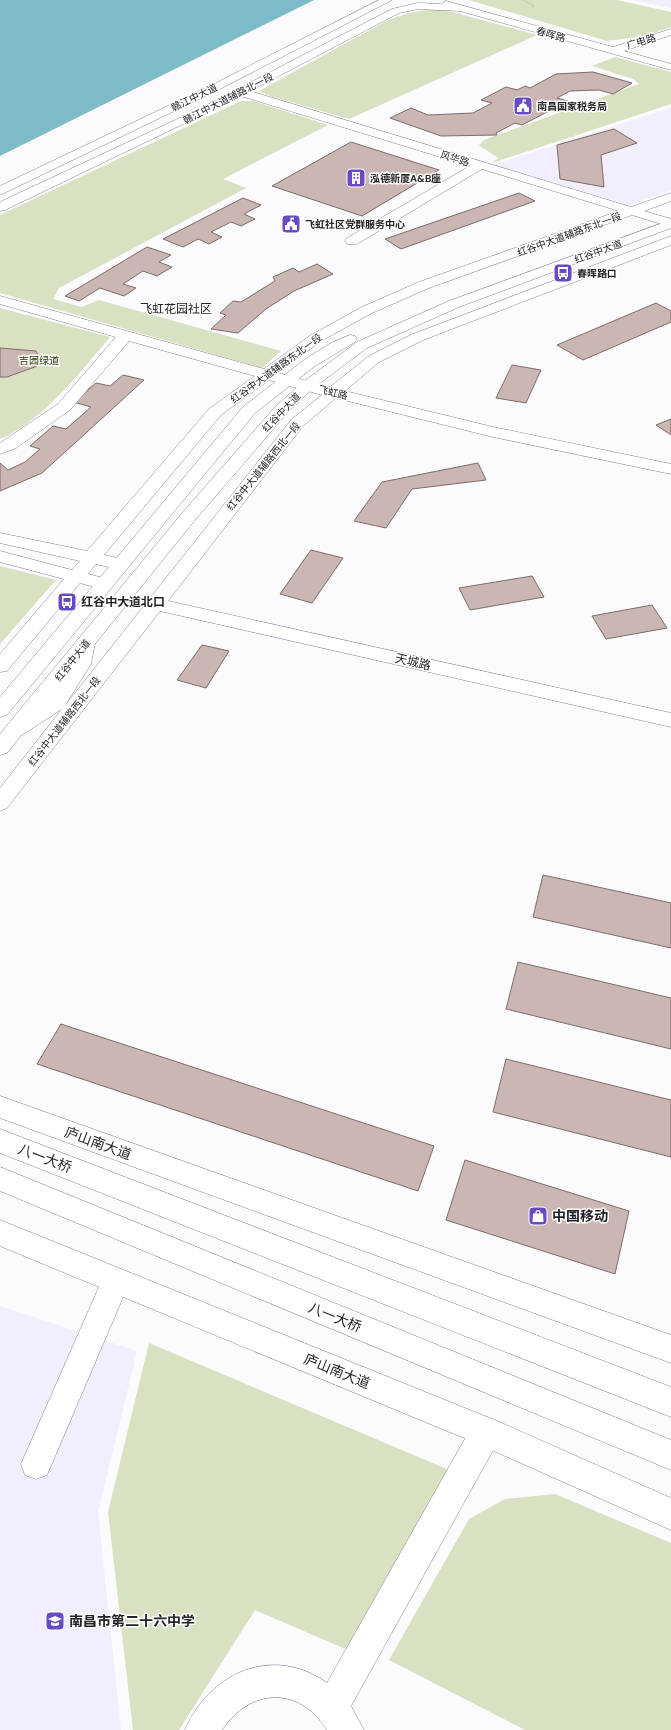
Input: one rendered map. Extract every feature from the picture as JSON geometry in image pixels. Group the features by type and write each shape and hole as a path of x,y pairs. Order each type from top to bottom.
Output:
{"main road":[{"name":"赣江中大道","path":"0,179 368,0"},
{"name":"赣江中大道","path":"0,191 216,87 387,0"},
{"name":"春晖路","path":"431,0 458,3 616,49 671,67"},
{"name":"赣江中大道辅路北一段","path":"0,208 240,92 396,11 418,6 458,3"},
{"name":"广电路","path":"616,49 671,32"},
{"name":"春晖路","path":"616,49 671,61"},
{"name":"风华路","path":"240,92 671,224"},
{"path":"0,195 70,160 95,145"},
{"path":"352,241 479,166"},
{"name":"红谷中大道辅路东北一段","path":"0,666 216,412 316,338 367,310 424,285 671,197"},
{"name":"红谷中大道","path":"0,710 248,410 285,379 334,347 421,305 671,213"},
{"name":"红谷中大道","path":"0,748 15,730 56,704 82,664 86,644 194,510 282,409 307,386 362,345 454,304 671,224"},
{"name":"红谷中大道辅路西北一段","path":"0,803 297,423 374,359 418,336 671,240"},
{"path":"480,313 497,288"},
{"name":"飞虹路","path":"0,300 333,393 493,432 671,469"},
{"path":"0,449 10,445 64,407 126,335"},
{"path":"0,538 121,564"},
{"path":"0,556 105,584"},
{"name":"天城路","path":"155,604 671,720"},
{"name":"庐山南大道","path":"0,1107 671,1349"},
{"name":"八一大桥","path":"0,1141 671,1402"},
{"name":"八一大桥","path":"0,1178 671,1455"},
{"name":"庐山南大道","path":"0,1234 486,1432 671,1514"},
{"path":"36,1464 116,1281"},
{"path":"606,1325 671,1335"},
{"path":"202,1730 212,1714 230,1696 250,1686 272,1681 293,1683 314,1692 339,1718 486,1432"}],"path":[{"path":"524,0 534,6 531,9"}],"shaded area":[{"path":"632,0 671,0 671,8"},
{"path":"671,108 671,190 630,205 492,165"},
{"name":"南昌市第二十六中学","path":"0,1306 137,1351 98,1512 121,1730 0,1730"}],"green space":[{"path":"469,0 617,0 671,12 671,27 645,36 607,41"},
{"path":"432,9 445,10 537,35 349,119 270,96 259,91 388,20 409,13"},
{"path":"615,57 671,72 671,104 492,163 498,158 479,145 484,140 639,84 633,79 592,66"},
{"path":"241,101 253,101 328,125 223,179 246,188 59,288 53,299 82,307 99,300 281,351 262,368 0,293 0,215"},
{"name":"吉园绿道","path":"0,308 110,337 74,380 46,408 31,421 0,439"},
{"path":"0,566 56,580 0,644"},
{"path":"149,1343 449,1470 350,1651 255,1610 179,1730 133,1730 108,1512"},
{"path":"555,1494 671,1543 671,1730 525,1730 389,1660 469,1519 505,1499"}],"water":[{"path":"0,0 314,0 0,156"}],"building":[{"name":"南昌国家税务局","path":"593,72 632,83 613,94 599,90 570,91 557,98 568,101 522,125 515,123 496,133 497,135 441,136 390,118 411,108 428,115 473,113 492,103 481,100 506,87 517,90 525,86 530,88 556,74"},
{"path":"614,129 637,143 601,155 604,187 560,179 557,145"},
{"name":"泓德新厦A&B座","path":"351,142 439,170 362,216 272,186"},
{"path":"519,193 535,201 401,249 385,239"},
{"path":"243,198 261,205 244,214 255,219 241,226 231,222 211,232 222,237 209,244 198,239 183,247 163,239"},
{"path":"147,247 171,255 159,262 172,267 157,276 143,271 123,284 136,288 124,296 100,288 79,301 65,296"},
{"path":"317,264 333,274 294,291 266,309 238,333 211,329 226,315 220,313 233,301 241,302 275,281 273,277 293,268 299,272"},
{"path":"656,303 671,311 671,322 583,360 557,345"},
{"path":"0,348 36,351 43,364 7,377 0,377"},
{"path":"512,365 541,370 526,403 496,398"},
{"path":"123,375 144,380 42,473 0,491 0,463 8,470 25,462 40,449 30,446 53,426 66,429 91,407 74,402 96,383 110,386"},
{"path":"671,419 671,435 656,425"},
{"path":"478,463 486,480 412,489 386,528 354,521 382,482"},
{"path":"311,550 343,558 312,603 280,594"},
{"path":"532,576 544,597 470,610 459,588"},
{"path":"652,605 667,628 606,639 592,616"},
{"path":"202,645 229,651 206,688 177,680"},
{"path":"543,875 671,903 671,948 533,917"},
{"path":"518,962 671,998 671,1049 506,1009"},
{"path":"61,1024 434,1146 418,1191 37,1064"},
{"path":"506,1059 671,1100 671,1157 493,1112"},
{"name":"中国移动","path":"465,1160 629,1211 615,1274 446,1220"}],"place":[{"name":"南昌国家税务局","path":"523,106"},
{"name":"泓德新厦A&B座","path":"356,178"},
{"name":"飞虹社区党群服务中心","path":"291,224"},
{"name":"春晖路口","path":"563,273"},
{"name":"红谷中大道北口","path":"67,602"},
{"name":"中国移动","path":"538,1216"},
{"name":"南昌市第二十六中学","path":"55,1621"}],"district":[{"name":"飞虹花园社区","path":"176,309"}]}
